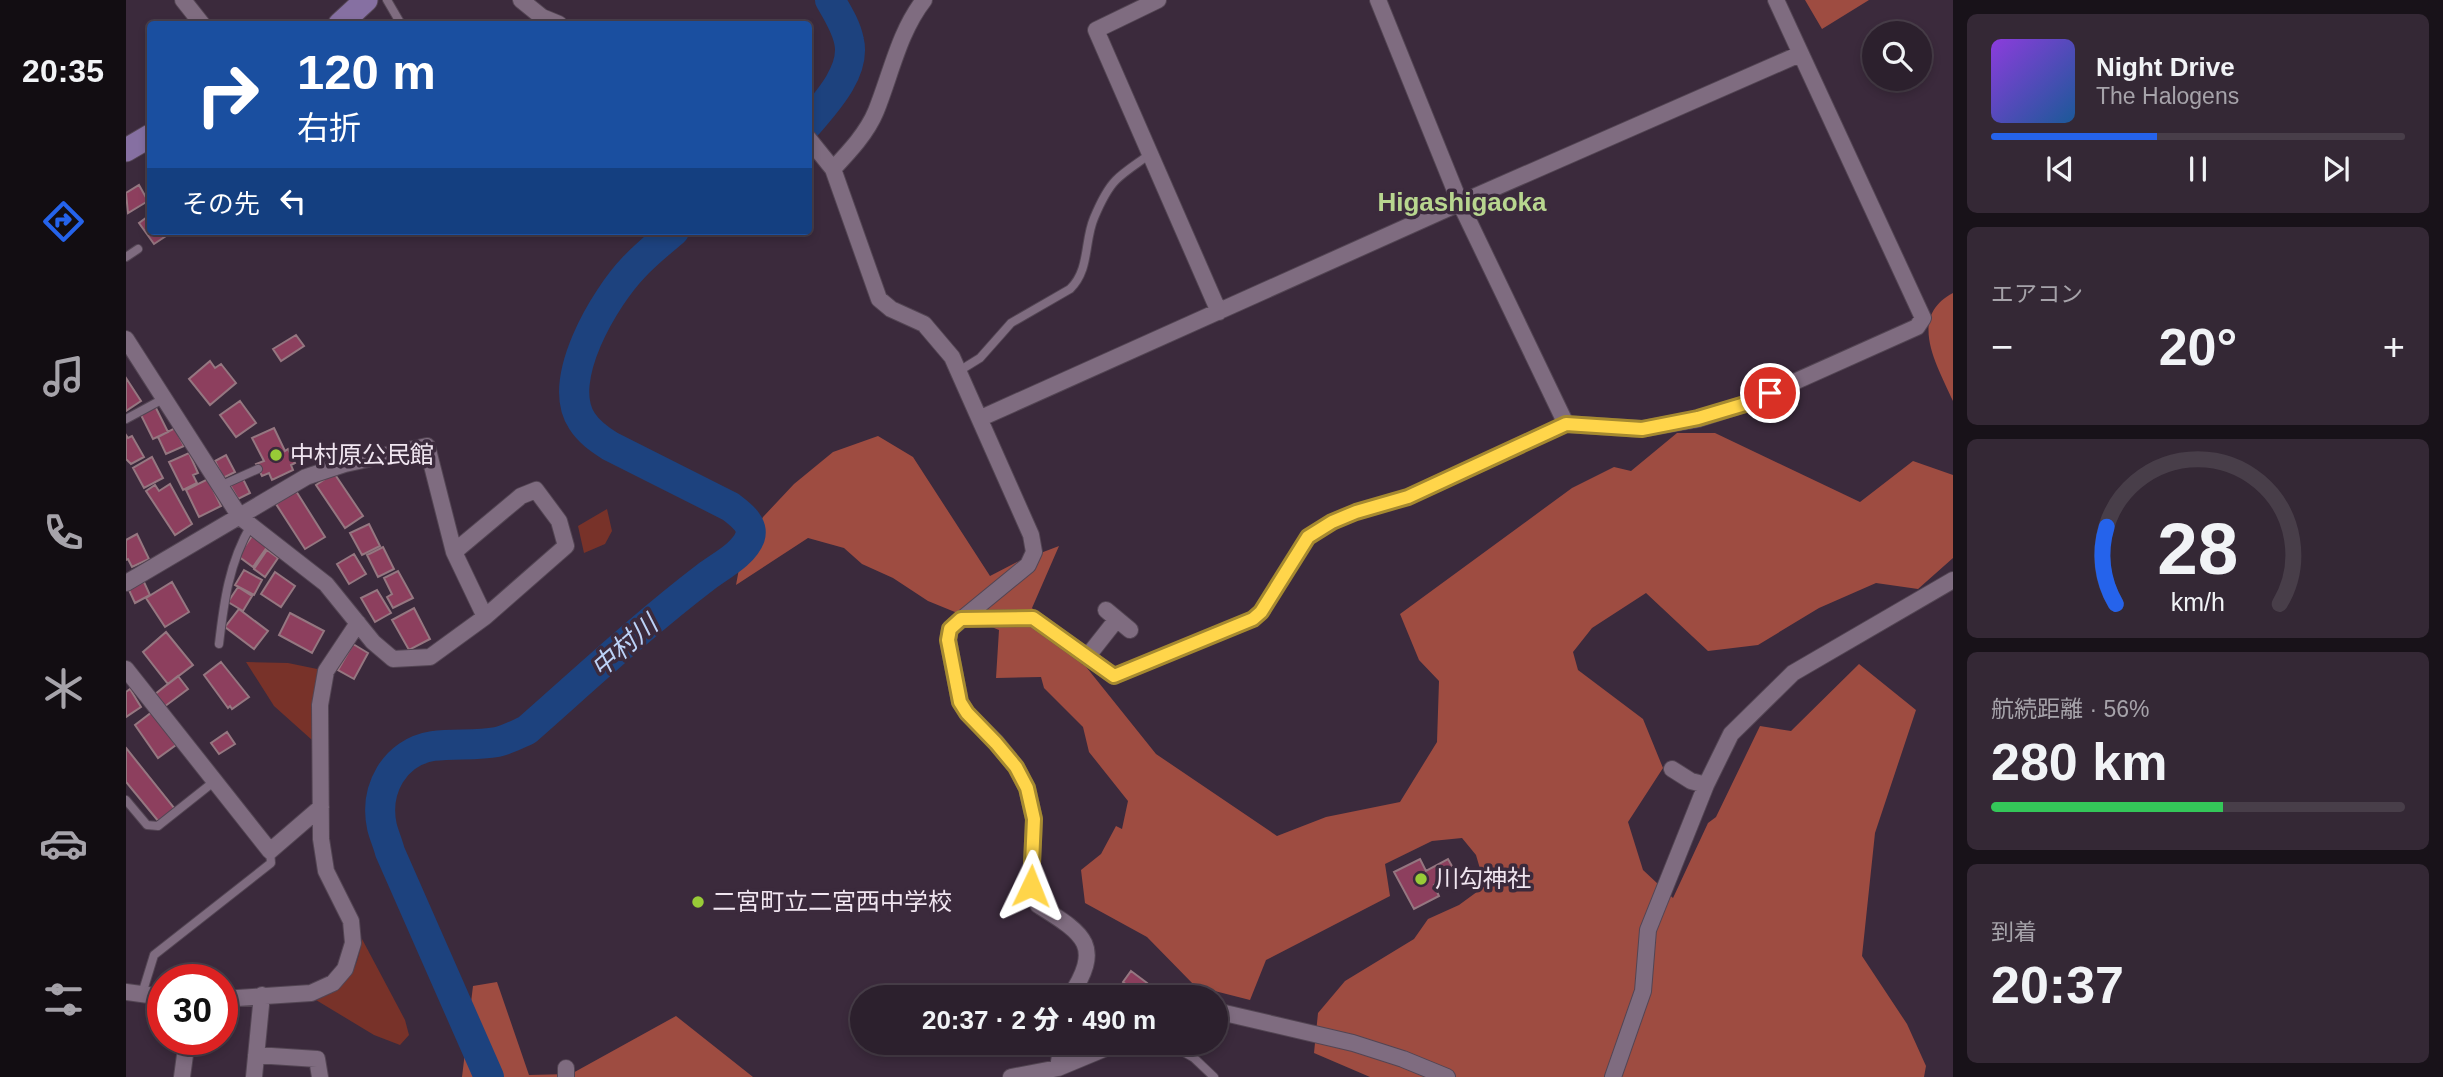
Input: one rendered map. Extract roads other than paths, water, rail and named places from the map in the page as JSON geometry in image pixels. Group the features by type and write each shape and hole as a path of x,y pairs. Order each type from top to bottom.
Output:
{"main road":[{"path":"343,21 366,0"},
{"path":"126,150 147,138"}],"street":[{"path":"183,0 200,21"},
{"path":"521,0 537,21"},
{"path":"830,163 850,151 875,114 912,15 924,0"},
{"path":"1158,0 1096,30 1219,312"},
{"path":"1378,0 1460,203 1566,424 1642,429 1698,418 1745,404 1917,327 1923,318 1776,0"},
{"path":"981,418 1800,54"},
{"path":"812,143 830,163 879,299 891,309 924,324 952,357 1031,535 1034,552 1028,565 950,629 948,640 960,702 1016,767 1027,788 1034,819 1031,886 1034,900 1078,933 1084,942 1088,962 1077,985"},
{"path":"126,339 220,486 246,521 326,584 373,642 393,659 430,657 485,617 566,546 559,521 536,490 521,496 454,552"},
{"path":"126,582 246,521 306,477 345,464 427,446 454,552 485,617"},
{"path":"1614,1077 1643,991 1648,930 1706,785 1731,734 1793,673 1953,580"},
{"path":"1087,657 1112,615 1130,630"},
{"path":"961,619 1033,618 1114,676"},
{"path":"238,997 311,993 332,983 345,969 354,943 351,921 326,871 321,839 320,705 326,671 358,624"},
{"path":"126,669 270,851 321,807"},
{"path":"1672,769 1690,781 1706,785"},
{"path":"254,1077 262,995"},
{"path":"1228,1014 1353,1043 1447,1077"},
{"path":"182,1077 185,1055"},
{"path":"256,1055 317,1059 320,1077"},
{"path":"1058,1068 1060,1055"},
{"path":"1011,1077 1058,1068 1089,1055"}],"lane":[{"path":"387,0 399,21"},
{"path":"959,371 979,358 1011,323 1070,289 1078,281 1084,267 1093,220 1105,198 1115,181 1151,153"},
{"path":"126,257 138,249"},
{"path":"126,419 165,398"},
{"path":"1114,676 1253,619 1261,612 1308,537 1332,522 1408,497 1566,424"},
{"path":"220,486 258,468"},
{"path":"219,643 230,570 246,521"},
{"path":"126,800 147,825 158,826 216,780"},
{"path":"134,993 154,954 271,863 270,851"},
{"path":"1189,1055 1214,1077"}],"waterway":[{"name":"中村川","path":"812,119 838,86 848,64 850,52 848,35 830,0"},
{"name":"中村川","path":"489,1077 390,852 382,827 381,800 390,775 407,756 419,750 441,745 497,742 527,730 638,632 731,559 747,543 750,528 731,507 606,443 585,425 575,404 579,362 598,318 634,267 669,235"}],"place":[{"name":"中村原公民館","path":"276,455"},
{"name":"川勾神社","path":"1421,879"},
{"name":"二宮町立二宮西中学校","path":"698,902"}],"district":[{"name":"Higashigaoka","path":"1462,202"}]}
